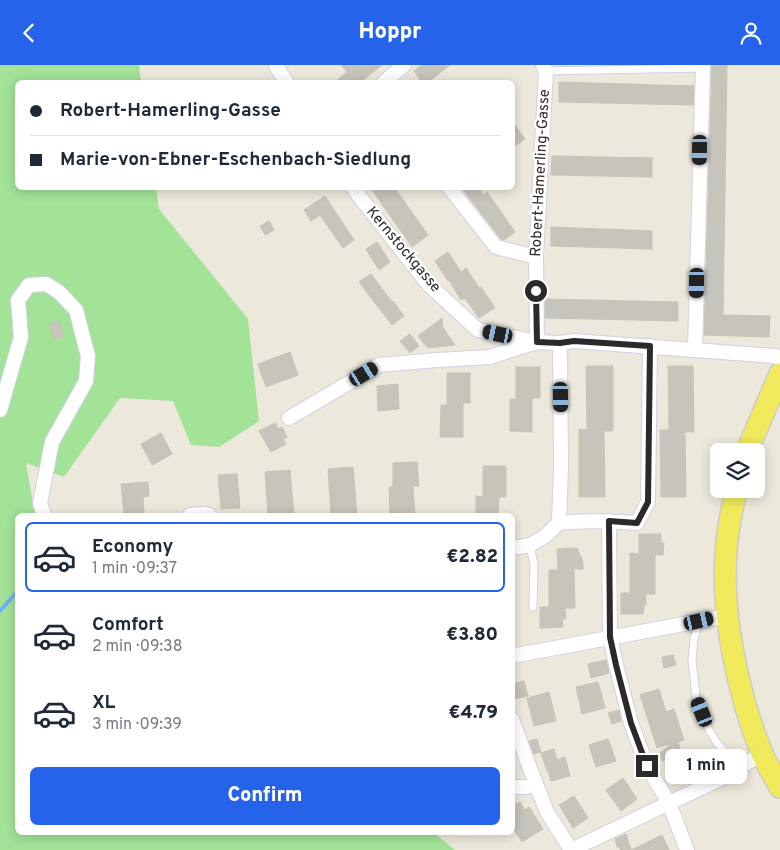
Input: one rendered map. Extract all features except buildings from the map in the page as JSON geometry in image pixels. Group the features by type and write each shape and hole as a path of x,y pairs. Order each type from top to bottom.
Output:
{"main road":[{"path":"750,443 780,373"},
{"path":"734,498 728,529 726,553 727,616 732,649 748,716 763,755 780,787"}],"street":[{"path":"386,80 404,65"},
{"path":"276,66 284,80"},
{"path":"695,349 702,67"},
{"name":"Robert-Hamerling-Gasse","path":"537,342 536,257 545,68"},
{"name":"Kernstockgasse","path":"355,190 428,284 478,330 537,342"},
{"path":"451,190 496,247 536,257"},
{"path":"0,410 21,337 18,300 29,285 46,284 59,292 76,310 88,356 86,381 52,442 40,503 43,513"},
{"path":"289,418 379,365 490,357 537,342 560,343 574,341 695,349 775,356 780,359"},
{"path":"559,523 561,469 560,343"},
{"path":"515,548 530,545 544,537 559,523 609,521 637,523 648,502 650,346"},
{"path":"609,521 610,637 616,665 631,723 647,766 668,803 687,850"},
{"path":"515,655 727,616"},
{"path":"515,727 547,812 571,850 729,775 753,759 763,755"},
{"path":"515,787 536,785"}],"lane":[{"path":"545,68 702,67"},
{"path":"530,545 534,565 533,607"},
{"path":"699,621 694,639 692,660 696,696 708,728 717,743 728,757 744,765"}],"green space":[{"path":"0,65 139,65 141,80 15,80 15,190 156,190 159,209 248,319 259,421 219,447 191,445 173,401 120,398 64,477 26,463 35,513 15,513 15,835 436,835 455,850 0,850"}],"waterway":[{"path":"0,611 15,594"}],"route":[{"path":"536,291 537,342 560,343 574,341 650,346 648,502 637,523 609,521 610,637 631,723 647,766"}]}
